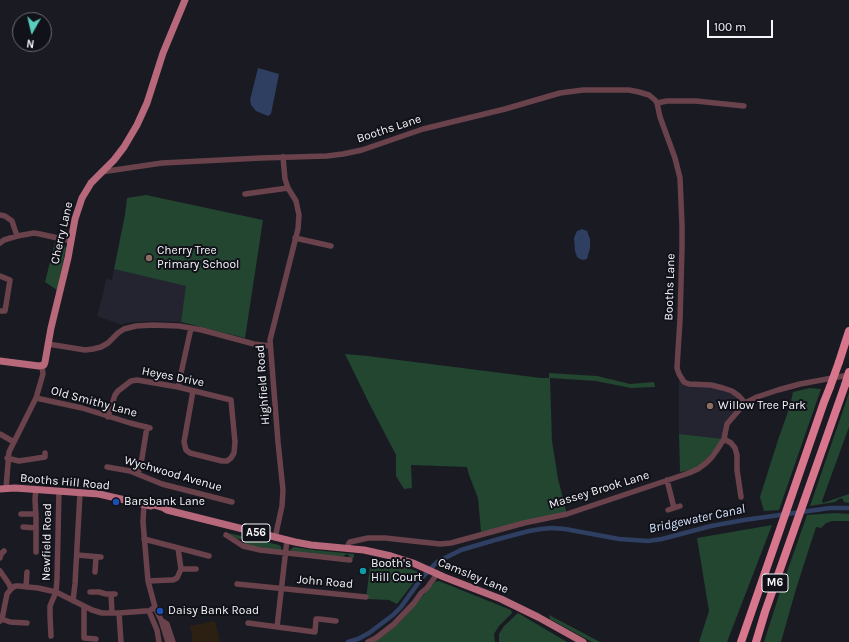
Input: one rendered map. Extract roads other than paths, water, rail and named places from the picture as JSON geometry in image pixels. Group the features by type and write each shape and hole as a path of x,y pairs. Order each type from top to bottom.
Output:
{"highway":[{"name":"M6","path":"741,642 849,331"},
{"name":"M6","path":"756,642 765,612 849,374"}],"main road":[{"name":"Cherry Lane","path":"42,366 45,362 76,213 82,198 91,183 114,160 124,147 137,125 147,103 163,53 185,0"},
{"path":"0,361 42,366"},
{"name":"Booths Hill Road","path":"3,489 36,489 99,494 147,505 154,509 164,511 167,510 275,538 310,545 347,548"},
{"name":"Camsley Lane","path":"347,548 380,553 413,563 520,607 583,642"}],"street":[{"name":"Booths Lane","path":"101,172 162,162 327,156 343,154 362,150 423,129 507,109 560,93 583,90 621,89 649,95 657,103 660,117 675,158 680,178 682,240 678,351 679,374 684,382 689,384 711,385 723,388 739,396 745,403"},
{"path":"657,103 667,101 696,100 744,106"},
{"name":"Highfield Road","path":"275,538 282,506 283,490 270,346 271,333 299,222 296,201 288,188 284,175 283,157"},
{"path":"114,160 119,169"},
{"path":"245,194 288,188"},
{"path":"0,215 5,216 12,221 17,236"},
{"path":"0,243 4,240 27,234 40,234 71,241"},
{"path":"296,238 331,246"},
{"path":"0,276 10,280 5,311 0,311"},
{"path":"48,344 93,350 108,343 118,333 130,327 153,325 191,328 254,344 270,346"},
{"path":"178,387 191,328"},
{"name":"Cherry Lane","path":"3,489 9,452 36,398 43,374 42,366"},
{"name":"Massey Brook Lane","path":"347,548 350,542 368,538 385,538 434,544 452,543 524,523 567,514 667,480 698,469 706,463 724,439 727,424 745,403 778,390 849,374"},
{"name":"Heyes Drive","path":"108,417 115,395 122,387 131,381 137,380 178,387 231,400 235,442 234,453 227,461 190,453 186,450 184,442 193,391"},
{"name":"Old Smithy Lane","path":"36,398 82,408 149,428 138,474"},
{"path":"0,434 14,442"},
{"path":"724,439 731,443 735,448 742,497"},
{"path":"8,458 19,461 45,457 45,453"},
{"name":"Wychwood Avenue","path":"107,468 138,474 162,484 232,502"},
{"path":"667,480 674,508"},
{"path":"36,489 36,552"},
{"name":"Newfield Road","path":"51,636 50,606 56,592 57,580 59,491"},
{"path":"73,601 80,493"},
{"path":"147,505 142,518 148,581 155,607 168,642"},
{"path":"21,514 36,514"},
{"path":"23,527 36,528"},
{"path":"226,535 243,546 250,548 350,560"},
{"path":"144,539 209,556"},
{"path":"277,627 287,540"},
{"path":"148,581 174,580 177,578 181,569 178,548"},
{"path":"0,558 4,550"},
{"path":"77,556 99,557 95,572"},
{"path":"181,569 196,569"},
{"path":"0,571 11,589"},
{"path":"26,587 27,572"},
{"path":"368,642 376,638 394,624 427,588 436,573"},
{"name":"John Road","path":"237,584 366,597"},
{"path":"27,624 1,620 6,596 15,586 56,592 84,607 102,613 149,611 155,607"},
{"path":"90,592 113,594 112,613"},
{"path":"84,607 84,638 96,638"},
{"path":"149,611 159,642"},
{"path":"119,613 121,642"},
{"path":"248,624 315,632 316,619 336,621"},
{"path":"161,620 167,624 173,642"}],"water":[{"path":"258,68 279,74 271,114 268,116 256,111 251,105 250,100"},
{"path":"582,229 587,231 590,239 590,248 587,259 583,260 577,257 574,238 577,231"}],"waterway":[{"name":"Bridgewater Canal","path":"348,642 369,633 393,615 401,607 421,579 437,562 461,550 495,540 529,531 552,528 619,539 648,541 744,520 830,508 849,508"}],"place":[{"name":"Cherry Tree Primary School","path":"149,258"},
{"name":"Willow Tree Park","path":"710,406"},
{"name":"Barsbank Lane","path":"116,502"},
{"name":"Booth's Hill Court","path":"363,571"},
{"name":"Daisy Bank Road","path":"160,611"}]}
